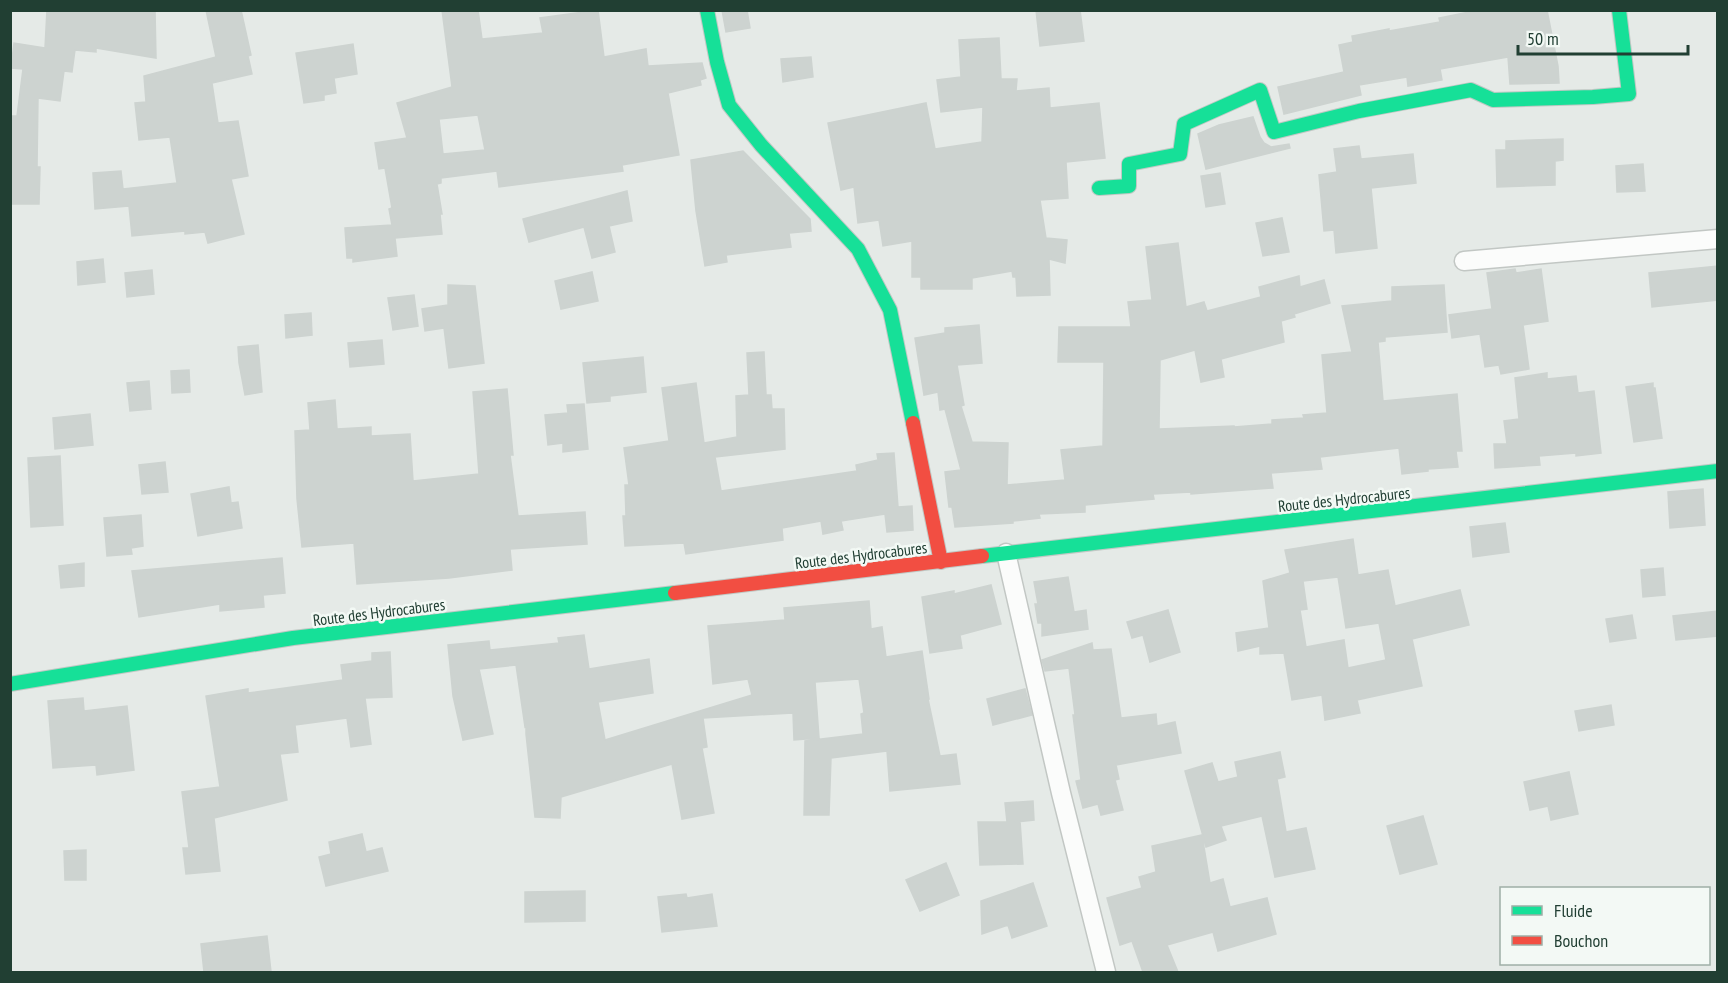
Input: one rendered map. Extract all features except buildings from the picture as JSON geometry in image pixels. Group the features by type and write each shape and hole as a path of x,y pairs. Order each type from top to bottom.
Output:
{"street":[{"path":"707,10 717,62 729,105 761,145 858,249 890,310 940,562"},
{"path":"1099,188 1129,186 1129,164 1180,154 1184,124 1260,90 1274,132 1359,111 1471,90 1493,100 1629,94 1619,10"},
{"path":"1464,261 1718,239"},
{"name":"Route des Hydrocabures","path":"10,684 293,638 1718,471"},
{"path":"1006,553 1061,793 1106,972"}],"traffic: fast":[{"path":"707,10 717,62 729,105 761,145 858,249 890,310 913,423"},
{"path":"1099,188 1129,186 1129,164 1180,154 1184,124 1260,90 1274,132 1359,111 1471,90 1493,100 1629,94 1619,10"},
{"path":"982,556 1718,471"},
{"path":"10,684 293,638 675,593"}],"traffic: jam":[{"path":"913,423 941,562"},
{"path":"675,593 982,556"}]}
